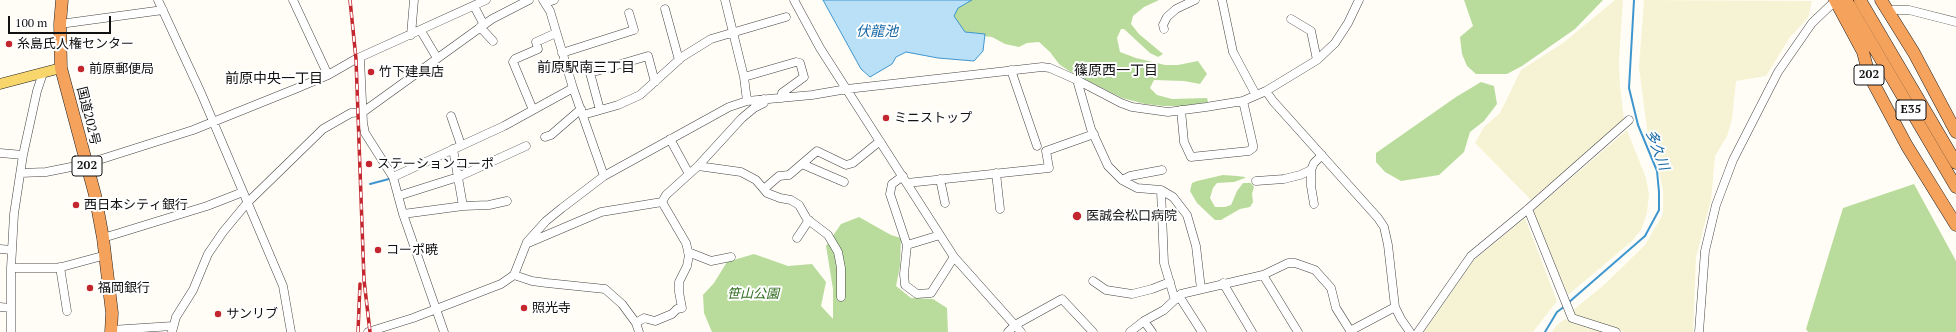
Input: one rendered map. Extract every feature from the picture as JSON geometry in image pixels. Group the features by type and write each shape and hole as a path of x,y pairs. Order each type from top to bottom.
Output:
{"highway":[{"name":"国道202号","path":"62,0 60,24 61,68 86,164 103,238 112,313 111,331"},
{"name":"E35","path":"1839,0 1870,30 1956,163"},
{"name":"202","path":"1839,0 1863,52 1869,75 1907,146 1956,225"},
{"name":"E35","path":"1860,0 1870,30 1956,187"},
{"path":"1884,5 1914,53 1956,132"}],"main road":[{"path":"0,84 61,68"}],"street":[{"path":"158,0 213,122 283,286 291,332"},
{"path":"293,0 328,75"},
{"path":"411,35 414,0"},
{"path":"21,173 46,172 86,164 193,130 264,103 328,75 356,59 360,59 486,0"},
{"path":"111,331 172,329 176,317 193,290 208,254 223,232 247,203 323,129 351,113 363,112 482,26 529,0"},
{"path":"554,0 544,2 550,11 573,88 604,176"},
{"path":"725,0 744,76 747,101"},
{"path":"794,0 820,48 954,257 1021,332"},
{"path":"1164,29 1163,25 1167,16 1176,9 1195,0"},
{"path":"1222,0 1233,52 1256,96"},
{"path":"368,332 413,318 500,284 514,274 526,244 546,221 604,176 729,106 747,101 1042,67 1050,68 1077,80 1121,103 1132,107 1168,112 1243,101 1266,91 1317,60 1335,43 1348,23 1359,0"},
{"path":"1699,332 1705,252 1716,205 1733,160 1778,72 1812,23 1839,0"},
{"path":"1884,5 1956,22"},
{"path":"474,6 482,26 493,41"},
{"path":"665,9 679,60"},
{"path":"60,24 163,10"},
{"path":"562,53 634,30 629,13"},
{"path":"545,137 551,135 582,112 600,110 618,105 640,95 679,60 711,39 786,17"},
{"path":"1291,19 1311,30 1317,60"},
{"path":"421,31 437,58"},
{"path":"533,110 513,62 515,58 538,49 536,42 556,33"},
{"path":"600,110 590,74 648,56 656,82"},
{"path":"360,59 365,133 393,177 403,214 444,332"},
{"path":"744,76 796,62 800,64 804,77 782,93 782,98"},
{"path":"1011,70 1037,146"},
{"path":"11,332 11,268 14,214 23,155 37,91 43,73"},
{"path":"1077,80 1094,134 1108,166 1122,180 1137,188 1161,190 1173,197 1187,215 1196,246 1201,289"},
{"path":"393,177 504,126 573,88"},
{"path":"1266,91 1273,102 1378,218 1384,227 1388,244 1395,307 1410,332"},
{"path":"662,202 666,195 698,166 742,118 754,108 764,103 764,99"},
{"path":"1181,110 1184,142 1191,157 1249,151 1253,148 1253,145 1243,101"},
{"path":"451,116 461,145"},
{"path":"1418,332 1471,256 1528,209 1629,120"},
{"path":"954,257 931,293 924,295 917,294 910,290 905,282 907,245 890,194 892,184 905,180 940,179 1049,168 1046,151 1094,134"},
{"path":"670,139 689,174"},
{"path":"764,189 778,176 790,176 817,151 846,165 853,164 880,141"},
{"path":"398,196 458,177 526,146"},
{"path":"453,149 463,206"},
{"path":"0,153 23,155"},
{"path":"1314,204 1311,186 1311,170 1314,163 1322,155"},
{"path":"802,164 844,182"},
{"path":"698,166 741,172 756,180 771,195 791,200 799,205 809,220 828,235 838,252 841,297"},
{"path":"1122,180 1162,170"},
{"path":"1256,181 1293,177 1311,170"},
{"path":"996,173 1000,209"},
{"path":"940,179 945,203"},
{"path":"1161,190 1164,263 1177,298 1202,332"},
{"path":"103,238 207,206 243,192"},
{"path":"403,214 463,206 489,206 507,201"},
{"path":"526,244 602,212 662,202"},
{"path":"636,323 644,318 655,321 672,314 677,309 682,308 679,282 687,266 688,252 686,243 662,202"},
{"path":"1528,209 1562,297 1572,318 1616,332"},
{"path":"797,238 809,220"},
{"path":"907,245 940,236"},
{"path":"0,249 12,250"},
{"path":"688,252 711,261 731,257"},
{"path":"11,268 60,267 106,255"},
{"path":"1130,332 1144,321 1164,310 1177,298 1223,283 1263,275 1288,263 1295,262 1315,270 1331,288 1336,308 1350,331 1395,307"},
{"path":"60,267 67,311"},
{"path":"514,274 547,283 605,289 622,304 636,323 639,332"},
{"path":"1263,275 1298,332"},
{"path":"1093,281 1106,290 1132,294 1152,290 1170,282"},
{"path":"1223,283 1252,332"},
{"path":"1008,332 1015,325 1062,299 1093,332"},
{"path":"0,307 11,308"},
{"path":"1144,321 1152,332"}],"shaded area":[{"path":"1615,0 1623,0 1619,59 1620,86 1624,120 1531,200 1475,143 1484,127 1500,113 1521,70 1563,43"},
{"path":"1644,0 1812,1 1808,18 1790,37 1766,76 1736,81 1732,119 1727,136 1715,156 1711,200 1696,257 1693,332 1625,332 1574,316 1572,311 1605,284 1645,245 1663,214 1663,190 1658,167 1649,144 1639,67"},
{"path":"1627,130 1646,178 1649,194 1647,213 1641,230 1632,241 1568,295 1533,211"},
{"path":"1525,218 1557,301 1533,332 1424,332 1473,261"},
{"path":"1565,319 1606,332 1552,332 1557,325"}],"green space":[{"path":"964,0 1159,0 1144,7 1133,16 1131,24 1139,34 1163,54 1158,57 1150,53 1124,29 1121,29 1117,38 1120,52 1136,58 1165,65 1178,65 1198,61 1207,74 1200,84 1184,81 1154,80 1150,88 1157,95 1172,99 1207,98 1208,102 1185,106 1164,106 1145,104 1122,98 1069,71 1059,64 1050,52 1039,42 1027,43 1019,47 1005,44 992,37 965,34 952,16 955,7"},
{"path":"1464,0 1603,0 1575,29 1522,66 1507,74 1476,74 1467,66 1462,54 1460,37 1473,26"},
{"path":"1481,82 1494,86 1497,104 1484,121 1470,132 1464,152 1439,175 1401,181 1385,172 1376,162 1376,153 1456,97"},
{"path":"1223,175 1245,178 1234,182 1217,183 1213,188 1210,198 1215,207 1225,207 1231,205 1237,191 1243,183 1251,183 1254,187 1252,194 1253,202 1250,207 1240,209 1221,220 1215,220 1197,203 1190,191 1192,183"},
{"path":"1914,184 1956,261 1956,332 1808,332 1806,329 1843,208"},
{"name":"笹山公園","path":"859,217 891,235 901,238 900,266 896,286 911,298 933,299 947,308 948,332 712,332 704,313 703,295 714,283 727,262 754,254 788,266 812,264 826,282 821,306 833,319 833,289 826,246 841,224"}],"water":[{"name":"伏龍池","path":"823,0 972,0 958,8 954,16 965,32 985,34 983,51 974,61 938,58 906,52 896,57 892,64 870,77 861,69"}],"waterway":[{"name":"多久川","path":"1568,303 1645,236 1659,210 1657,171 1638,125 1629,88 1634,0"},
{"path":"370,184 389,179"},
{"name":"多久川","path":"1545,332 1557,312 1565,306"}],"railway":[{"path":"350,0 356,59 364,280 370,332"},
{"path":"358,332 360,284"}],"place":[{"name":"糸島氏人権センター","path":"9,44"},
{"name":"前原郵便局","path":"81,69"},
{"name":"竹下建具店","path":"371,72"},
{"name":"ミニストップ","path":"886,118"},
{"name":"ステーションコーポ","path":"369,164"},
{"name":"西日本シティ銀行","path":"76,205"},
{"name":"医誠会松口病院","path":"1077,216"},
{"name":"コーポ暁","path":"378,250"},
{"name":"福岡銀行","path":"90,288"},
{"name":"照光寺","path":"524,308"},
{"name":"サンリブ","path":"218,314"}],"district":[{"name":"前原駅南三丁目","path":"586,68"},
{"name":"篠原西一丁目","path":"1116,71"},
{"name":"前原中央一丁目","path":"274,79"}]}
